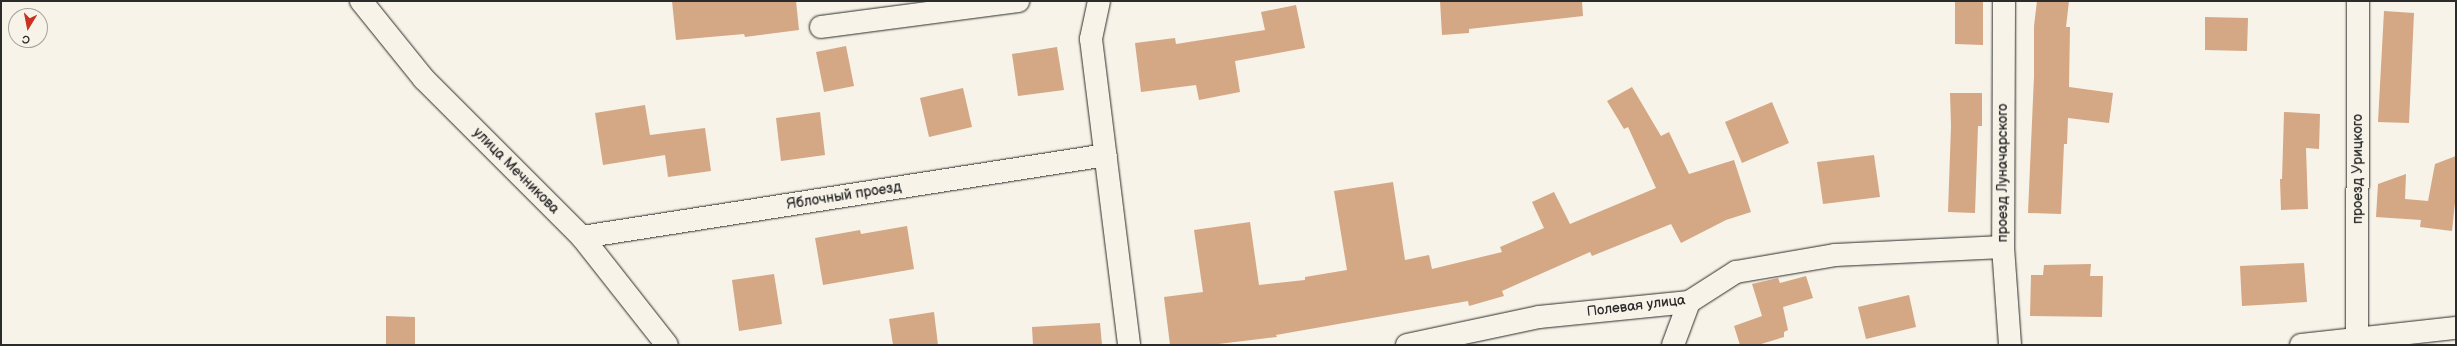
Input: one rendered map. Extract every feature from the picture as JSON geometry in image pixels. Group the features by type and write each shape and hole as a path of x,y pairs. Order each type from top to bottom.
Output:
{"street":[{"name":"улица Мечникова","path":"361,1 424,79 582,237 667,345"},
{"path":"820,27 1018,1"},
{"path":"1099,1 1092,39 1129,345"},
{"name":"проезд Луначарского","path":"2004,1 2003,247 2010,345"},
{"name":"проезд Урицкого","path":"2357,338 2358,1"},
{"name":"Яблочный проезд","path":"582,237 1106,155"},
{"name":"Полевая улица","path":"1407,345 1539,317 1689,302 1736,272 1835,254 2003,247"},
{"path":"1673,345 1689,302"},
{"path":"2301,345 2456,328"}],"building":[{"path":"672,1 796,1 799,30 745,37 744,34 676,40"},
{"path":"1440,1 1582,1 1583,16 1469,29 1469,33 1442,35"},
{"path":"1955,1 1983,1 1983,45 1955,44"},
{"path":"2037,1 2069,1 2066,27 2070,27 2069,87 2113,93 2109,123 2068,118 2067,144 2064,144 2061,214 2028,213 2034,76 2034,26"},
{"path":"1296,5 1305,48 1235,61 1240,92 1199,100 1196,85 1141,92 1135,43 1175,38 1176,44 1265,30 1261,12"},
{"path":"2384,11 2414,13 2409,123 2378,122"},
{"path":"2205,17 2248,18 2247,51 2205,50"},
{"path":"846,46 854,86 824,92 816,52"},
{"path":"1057,47 1064,90 1018,96 1012,54"},
{"path":"1632,87 1661,136 1669,132 1689,174 1734,160 1751,212 1726,220 1681,243 1671,224 1592,256 1590,252 1502,291 1504,296 1469,306 1468,301 1276,335 1277,337 1210,345 1170,345 1164,297 1203,292 1194,230 1250,222 1259,285 1305,280 1305,277 1347,270 1334,191 1393,182 1405,260 1429,255 1432,269 1502,252 1500,247 1544,228 1532,202 1554,192 1570,224 1656,188 1628,127 1624,129 1607,101"},
{"path":"963,88 972,127 929,137 920,98"},
{"path":"1950,93 1982,93 1982,126 1978,126 1975,213 1948,212 1951,126"},
{"path":"1772,102 1789,143 1742,163 1725,122"},
{"path":"645,105 650,135 705,128 711,171 668,177 665,155 603,165 595,113"},
{"path":"820,112 825,155 781,161 776,118"},
{"path":"2284,112 2320,114 2319,149 2306,148 2308,209 2281,210 2280,179 2282,179"},
{"path":"1874,155 1880,197 1823,204 1817,162"},
{"path":"2456,156 2456,193 2452,231 2420,227 2421,220 2376,217 2378,184 2406,174 2405,199 2428,201 2435,164"},
{"path":"907,226 914,269 823,285 815,238 860,230 861,234"},
{"path":"2304,263 2307,302 2242,306 2240,266"},
{"path":"2091,264 2090,276 2103,276 2102,317 2030,316 2031,275 2043,275 2044,265"},
{"path":"774,274 782,324 739,331 732,280"},
{"path":"1806,276 1813,298 1783,307 1788,330 1784,332 1784,337 1758,345 1740,345 1734,326 1762,316 1752,284 1778,278 1780,283"},
{"path":"1909,295 1916,327 1866,339 1858,307"},
{"path":"934,312 938,345 893,345 889,319"},
{"path":"386,316 415,317 415,345 386,345"},
{"path":"1100,323 1102,345 1033,345 1032,327"}]}
